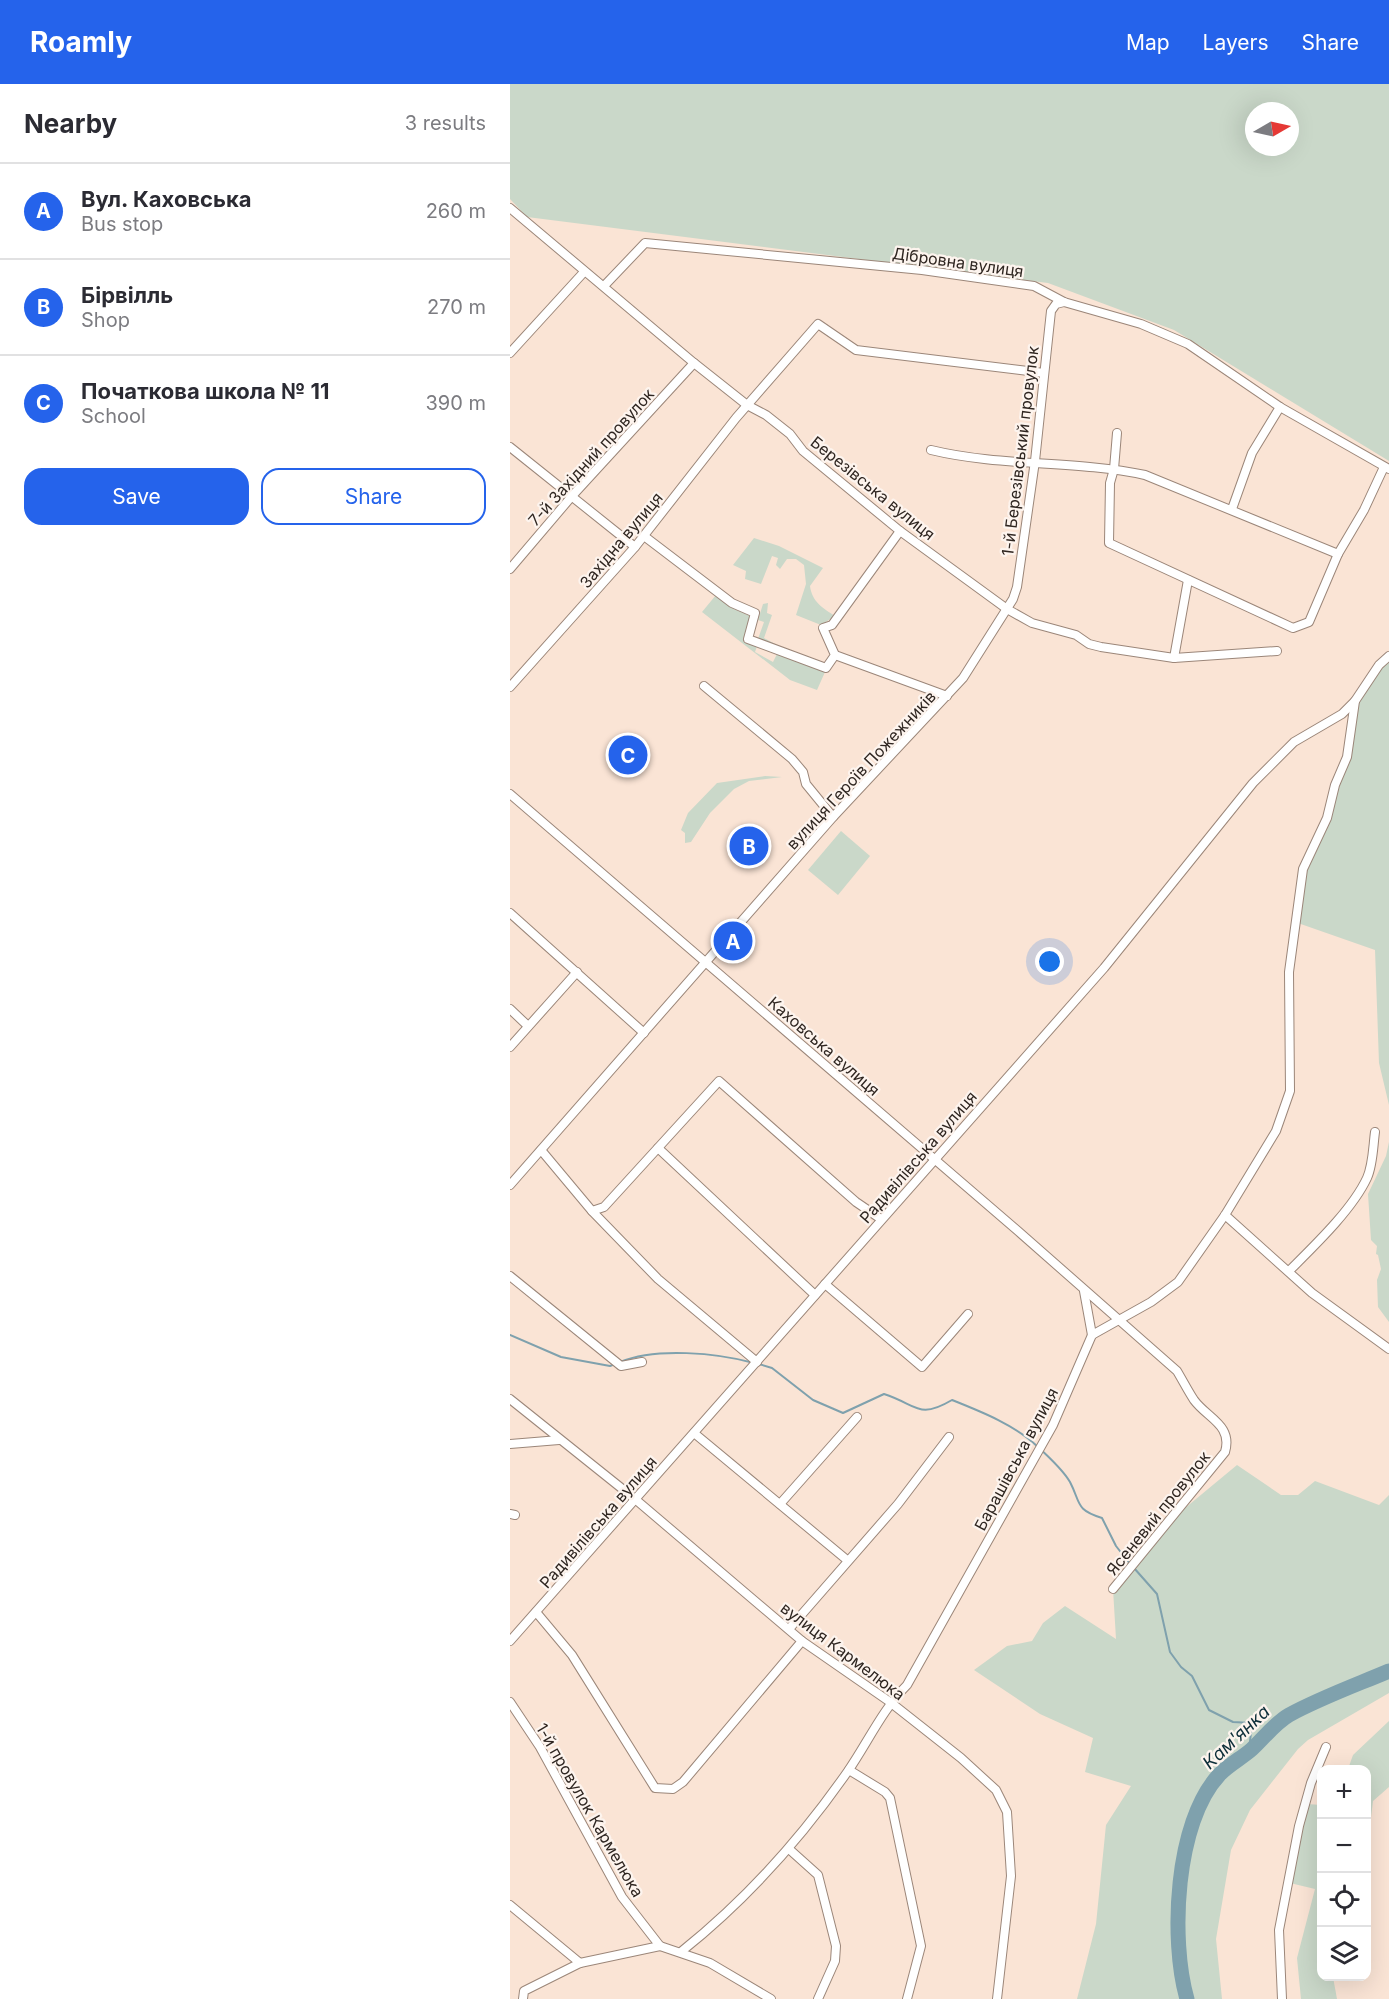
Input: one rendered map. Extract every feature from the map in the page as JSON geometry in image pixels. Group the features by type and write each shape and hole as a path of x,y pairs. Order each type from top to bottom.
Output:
{"street":[{"name":"Березівська вулиця","path":"510,208 693,363 747,405 766,415 790,434 803,451 900,531 1007,609 1032,623 1077,635 1089,644 1174,658 1277,651"},
{"name":"Дібровна вулиця","path":"604,286 645,243 922,270 1034,286 1064,302 1141,324 1188,344 1280,407 1386,468"},
{"path":"510,353 584,272"},
{"name":"1-й Березівський провулок","path":"1007,609 1017,587 1035,461 1051,311 1056,304 1064,302"},
{"name":"Західна вулиця","path":"510,687 635,547 747,405 818,324 856,350 1044,373"},
{"name":"7-й Західний провулок","path":"510,569 572,496 693,363"},
{"path":"1232,509 1252,453 1280,407"},
{"path":"1117,433 1114,469 1110,483 1108,543 1293,628 1309,622 1338,554 1386,468"},
{"path":"510,447 635,547"},
{"path":"931,450 961,456 1114,469 1168,482 1338,554"},
{"path":"900,531 832,625 823,628 835,655 947,696"},
{"path":"644,536 732,603 755,613 748,639 826,668 835,655"},
{"path":"1174,658 1188,580"},
{"name":"вулиця Героїв Пожежників","path":"510,1185 833,817 972,668 1007,609"},
{"path":"1084,1291 1092,1335 1151,1302 1178,1282 1225,1215 1276,1131 1290,1091 1289,972 1303,869 1327,818 1335,785 1347,757 1355,701 1379,665 1389,656"},
{"path":"704,686 792,759 803,772 806,784 833,817"},
{"name":"Радивілівська вулиця","path":"510,1641 1104,968 1253,783 1294,742 1336,717 1355,701"},
{"path":"1336,717 1346,721 1351,735"},
{"name":"Каховська вулиця","path":"510,794 707,962 1118,1320"},
{"path":"510,913 644,1033"},
{"path":"510,1047 577,972"},
{"path":"510,1010 528,1026"},
{"path":"592,1212 604,1207 719,1081 856,1202 881,1219"},
{"path":"1289,1271 1361,1188 1368,1176 1375,1132"},
{"path":"658,1148 815,1295"},
{"path":"541,1150 592,1212 658,1279 757,1362"},
{"path":"1225,1215 1312,1293 1389,1348"},
{"path":"510,1276 621,1366 642,1362"},
{"path":"825,1284 922,1367 968,1314"},
{"name":"Ясеневий провулок","path":"1113,1589 1225,1452 1228,1442 1226,1432 1195,1402 1177,1371 1118,1320"},
{"name":"Барашівська вулиця","path":"682,1952 727,1914 789,1849 849,1770 890,1702 907,1685 1053,1425 1092,1335"},
{"name":"вулиця Кармелюка","path":"510,1399 635,1499 802,1641 890,1702 961,1758 996,1791 1007,1812 1011,1876 997,1999"},
{"path":"780,1504 857,1417"},
{"path":"694,1433 847,1560"},
{"path":"789,1629 898,1504 949,1437"},
{"path":"510,1444 559,1440"},
{"path":"536,1612 572,1655 655,1788 673,1789 683,1782 802,1641"},
{"name":"1-й провулок Кармелюка","path":"510,1702 540,1747 622,1897 660,1946"},
{"path":"1282,1999 1279,1930 1299,1826 1311,1783 1326,1748"},
{"path":"849,1770 885,1792 890,1798 921,1946 907,1999"},
{"path":"789,1849 818,1875 836,1946 835,1961 818,1999"},
{"path":"510,1905 580,1963"},
{"path":"523,1999 524,1991 580,1963 660,1946 710,1963 771,1999"}],"green space":[{"path":"510,84 1389,84 1389,461 1174,330 1048,283 527,217 510,199"},
{"path":"754,538 779,546 823,568 810,586 811,592 819,604 835,616 821,625 796,615 806,584 804,565 796,559 787,559 780,569 776,565 778,558 772,556 761,584 745,579 746,571 733,565"},
{"path":"716,595 734,609 750,616 744,641 757,646 755,652 773,662 777,654 825,672 817,690 790,680 702,612"},
{"path":"768,603 767,613 772,615 764,638 777,645 758,639 764,622 758,620 763,604"},
{"path":"1389,656 1389,1105 1379,1063 1375,950 1295,922 1303,869 1327,818 1347,757 1355,701"},
{"path":"765,776 782,777 749,781 734,789 710,813 691,842 685,843 685,833 681,830 688,813 717,783"},
{"path":"841,831 870,856 838,895 808,870"},
{"path":"1389,1142 1389,1322 1378,1307 1377,1280 1381,1269 1376,1254 1377,1246 1371,1240 1368,1194 1386,1156"},
{"path":"1237,1465 1281,1495 1298,1495 1315,1481 1379,1505 1389,1495 1389,1693 1308,1740 1298,1749 1250,1810 1231,1850 1216,1939 1222,1999 1077,1999 1096,1924 1106,1825 1131,1786 1085,1772 1093,1738 1040,1714 974,1670 1007,1646 1032,1641 1043,1623 1065,1606 1116,1639 1113,1589 1167,1523"},
{"path":"1389,1721 1389,1787 1373,1801 1371,1817 1371,1765 1349,1765 1353,1755"},
{"path":"1307,1804 1317,1805 1317,1981 1334,1981 1337,1999 1301,1999 1297,1958 1315,1889 1290,1883"}],"waterway":[{"path":"510,1335 561,1357 610,1366 615,1364"},
{"path":"620,1362 651,1354 687,1353 754,1363"},
{"path":"759,1364 772,1368 813,1400 843,1413 884,1394 925,1410 941,1406 952,1400 1009,1426 1029,1439 1060,1468 1070,1482 1080,1505 1087,1512 1102,1518 1116,1546 1130,1564"},
{"path":"1134,1568 1157,1594 1170,1652 1181,1667 1192,1676 1209,1710 1233,1722 1252,1723 1249,1751"},
{"name":"Кам'янка","path":"1187,1999 1179,1946 1180,1883 1185,1851 1193,1822 1204,1796 1223,1771 1252,1749 1284,1718 1313,1703 1389,1671"}],"place":[{"name":"Початкова школа № 11","path":"628,755"},
{"name":"Бірвілль","path":"749,846"},
{"name":"Вул. Каховська","path":"733,941"}]}
